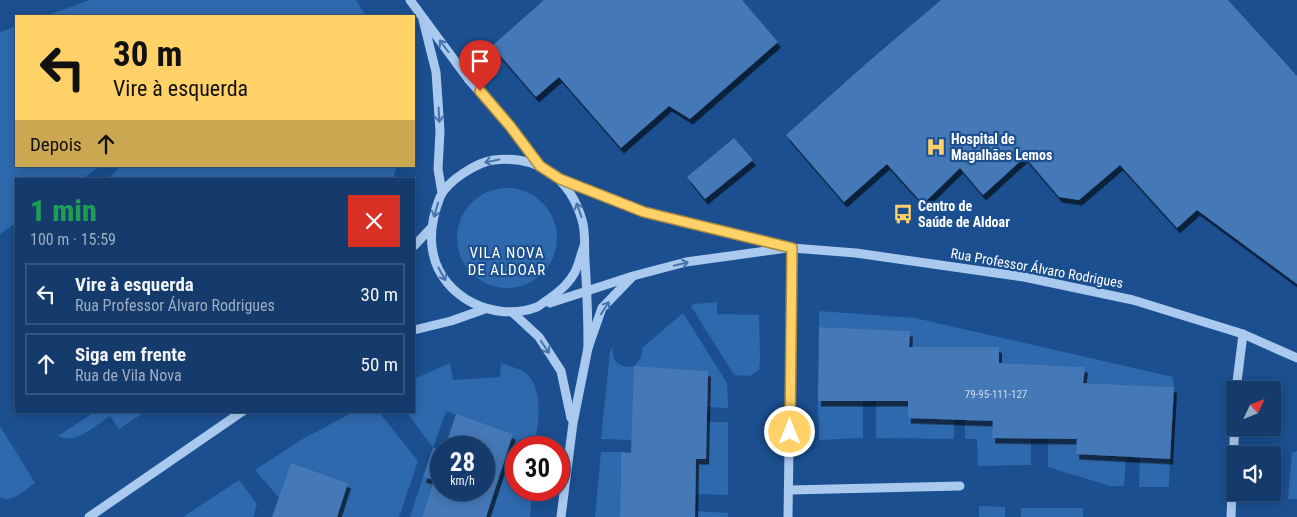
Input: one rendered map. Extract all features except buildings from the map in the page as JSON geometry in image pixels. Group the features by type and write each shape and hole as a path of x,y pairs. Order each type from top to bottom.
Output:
{"street":[{"path":"410,0 469,80 510,126 540,166"},
{"path":"421,15 436,72 440,130 438,169 442,193 431,228 433,254 443,278 461,298 485,309 512,312 537,307 559,292 576,272 584,246"},
{"path":"442,193 469,169 492,160 516,159 540,166 560,179 574,199 583,222 588,348"},
{"name":"Rua Professor Álvaro Rodrigues","path":"560,179 644,212 792,248 856,253 1024,277 1133,300 1243,334 1297,358"},
{"path":"415,245 431,228"},
{"path":"788,517 790,490 792,248"},
{"name":"Rua Professor Álvaro Rodrigues","path":"537,307 633,276 686,262 792,248"},
{"path":"561,517 573,423 588,348 602,308 633,276"},
{"path":"415,330 451,321 485,309"},
{"path":"512,312 539,337 561,371 573,423"},
{"path":"1237,381 1243,334"},
{"path":"89,517 240,413"},
{"path":"1231,517 1234,436"},
{"path":"790,490 960,486"}],"shaded area":[{"path":"90,0 356,0 365,15 48,15"},
{"path":"15,26 15,167 100,167 83,178 15,178 15,224 0,234 0,32"},
{"path":"397,167 393,178 109,178 119,168"},
{"path":"507,188 526,192 542,203 553,219 557,238 553,257 542,273 526,284 507,288 488,284 472,273 461,257 457,238 461,219 472,203 488,192"},
{"path":"717,302 717,314 759,315 759,370 750,376 734,375 691,306 694,304"},
{"path":"819,311 915,318 1173,377 1174,387 1083,383 1084,367 999,363 999,347 909,347 909,331 819,327"},
{"path":"683,313 727,383 728,408 707,407 707,371 635,366 632,440 601,439 610,351 613,347 613,356 621,365 634,366 641,358 642,348"},
{"path":"450,363 453,380 500,377 501,363 518,369 527,374 533,381 538,399 536,436 512,436 513,434 446,411 437,436 430,436 430,444 407,413 415,413 415,379"},
{"path":"818,401 863,401 863,438 819,440"},
{"path":"876,401 908,401 908,418 954,420 954,439 876,438"},
{"path":"93,413 143,413 119,429 110,416 79,436 65,438 58,436"},
{"path":"351,413 380,413 418,461 399,517 337,517 348,483 291,463 279,498 255,470 301,440"},
{"path":"965,420 993,421 993,438 1031,439 1031,465 978,466 977,439 965,439"},
{"path":"707,422 728,422 728,495 695,494 696,459 706,459"},
{"path":"0,426 35,483 9,499 0,497"},
{"path":"1048,439 1077,439 1077,454 1126,458 1124,486 1110,486 1048,467"},
{"path":"1297,451 1297,499 1288,499 1292,453"},
{"path":"601,452 621,452 620,517 595,517"},
{"path":"1140,458 1170,459 1169,487 1139,487"},
{"path":"505,459 505,501 531,501 530,517 486,517 491,501 495,501 495,489"},
{"path":"423,477 430,479 430,492 422,517 410,517"},
{"path":"239,480 257,504 253,517 183,517"},
{"path":"979,506 1005,507 1005,517 979,517"},
{"path":"1021,508 1083,508 1083,517 1021,517"},
{"path":"695,511 728,513 728,517 695,517"}],"place":[{"name":"Hospital de Magalhães Lemos","path":"936,147"},
{"name":"Centro de Saúde de Aldoar","path":"903,214"}],"district":[{"name":"VILA NOVA DE ALDOAR","path":"507,262"}],"route":[{"path":"480,91 510,126 540,166 560,179 644,212 792,248 790,432"}]}
